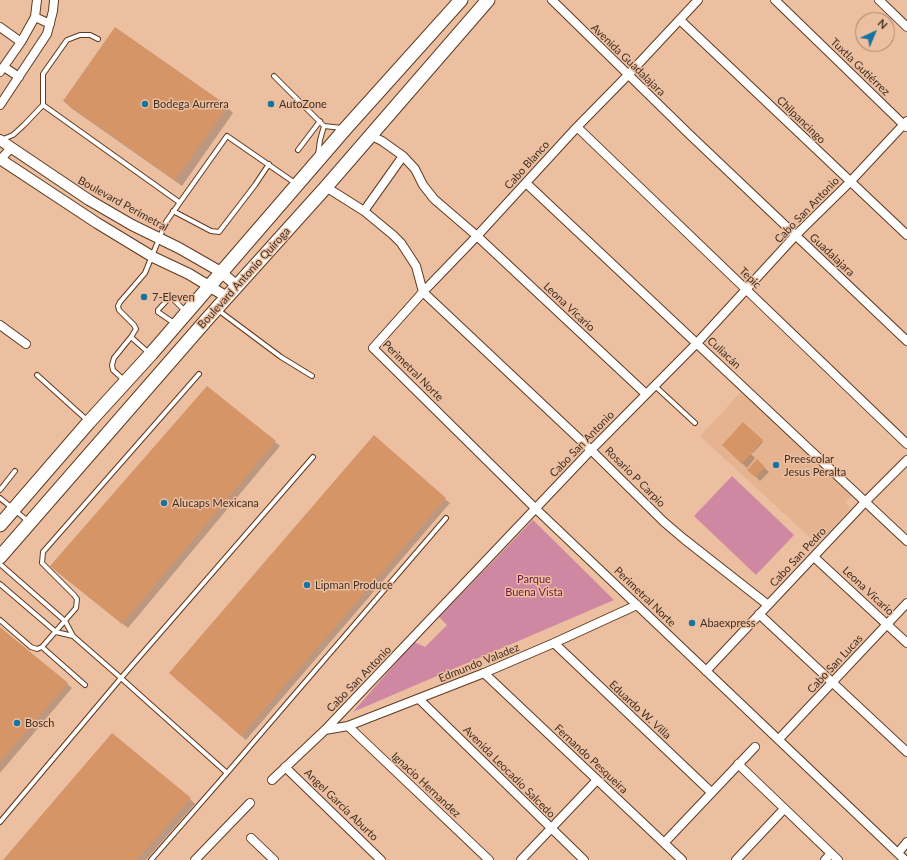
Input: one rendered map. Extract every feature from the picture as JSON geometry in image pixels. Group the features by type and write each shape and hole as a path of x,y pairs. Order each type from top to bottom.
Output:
{"main road":[{"name":"Boulevard Antonio Quiroga","path":"0,525 125,381 151,354 346,128 461,0"},
{"name":"Boulevard Antonio Quiroga","path":"0,557 216,309 326,187 488,0"}],"street":[{"path":"19,77 2,70 21,42 34,17 37,0"},
{"path":"0,105 47,34 54,0"},
{"name":"Avenida Guadalajara","path":"552,0 690,135"},
{"name":"Cabo Blanco","path":"374,347 423,292 577,127 698,0"},
{"name":"Tuxtla Gutiérrez","path":"775,0 906,125"},
{"path":"879,0 907,26"},
{"path":"34,17 50,24"},
{"name":"Chilpancingo","path":"680,20 907,236"},
{"path":"0,27 21,42"},
{"name":"Cabo San Antonio","path":"272,780 325,730 591,450 697,343 795,236 906,125"},
{"name":"Tepic","path":"577,127 907,444"},
{"name":"Leona Vicario","path":"370,135 382,141 403,156 415,169 423,185 434,199 476,236 646,394"},
{"name":"Guadalajara","path":"690,135 907,341"},
{"name":"Boulevard Perimetral","path":"0,140 89,200 221,272 237,286"},
{"path":"11,148 0,159 97,223 227,297"},
{"path":"364,211 403,156"},
{"name":"Culiacán","path":"526,183 907,541"},
{"path":"326,187 364,211 387,229 401,243 416,266 423,292"},
{"name":"Rosario P Carpio","path":"423,292 591,450 674,531 768,604"},
{"path":"0,325 26,344"},
{"name":"Perimetral Norte","path":"374,347 374,349 536,509 905,860"},
{"name":"Cabo San Pedro","path":"706,671 866,501 907,460"},
{"name":"Leona Vicario","path":"814,556 907,643"},
{"name":"Cabo San Lucas","path":"779,739 907,603"},
{"name":"Edmundo Valadez","path":"325,730 348,726 484,673 554,644 637,605"},
{"path":"759,614 834,682 907,752"},
{"name":"Eduardo W. Villa","path":"554,644 711,792"},
{"name":"Fernando Pesqueira","path":"484,673 682,860"},
{"name":"Avenida Leocadio Salcedo","path":"419,699 584,860"},
{"name":"Ignacio Hernandez","path":"348,726 489,860"},
{"path":"664,843 755,747"},
{"path":"738,764 838,860"},
{"name":"Angel García Aburto","path":"285,767 381,860"},
{"path":"521,860 597,780"},
{"path":"195,860 250,803"},
{"path":"736,860 784,809"},
{"path":"251,838 274,860"},
{"path":"898,853 907,842"},
{"path":"825,860 831,853"}],"lane":[{"path":"0,140 13,135 43,105 43,74 67,40 80,35 90,35 98,39"},
{"path":"274,76 324,126 346,128"},
{"path":"43,105 179,202"},
{"path":"298,150 320,121"},
{"path":"318,162 320,140 324,126"},
{"path":"11,148 13,135"},
{"path":"125,381 114,370 112,364 114,358 136,329 119,310 118,306 145,273 166,222 173,211 228,136 297,185"},
{"path":"173,211 211,232 218,232 255,185 269,164"},
{"path":"176,324 158,312 158,310 171,297 186,312"},
{"path":"216,309 281,357 312,376"},
{"path":"131,337 151,354"},
{"path":"0,620 31,647 37,649 42,647 76,608 77,599 42,563 42,552 199,374"},
{"path":"37,375 89,422"},
{"path":"654,386 695,423"},
{"path":"0,822 121,678 313,457"},
{"path":"0,490 16,471"},
{"path":"0,498 29,522"},
{"path":"151,860 446,518"},
{"path":"0,564 65,621 73,636 227,773"},
{"path":"0,584 56,632 73,636"},
{"path":"42,647 85,685"}],"shaded area":[{"name":"Preescolar Jesus Peralta","path":"741,392 852,495 845,503 851,508 817,544 700,436"}],"green space":[{"path":"732,476 794,535 756,575 694,516"},
{"name":"Parque Buena Vista","path":"533,520 614,600 353,712 414,642 425,647 447,625 439,617"}],"building":[{"name":"Bodega Aurrera","path":"115,27 228,106 175,180 63,101"},
{"name":"Alucaps Mexicana","path":"207,386 276,441 122,624 50,566"},
{"path":"743,422 763,440 742,464 722,445"},
{"name":"Lipman Produce","path":"374,435 446,498 241,736 169,673"},
{"path":"757,459 765,467 755,477 747,470"},
{"name":"Bosch","path":"0,627 68,683 0,762"},
{"path":"112,733 191,798 137,860 3,860"}],"place":[{"name":"Bodega Aurrera","path":"145,104"},
{"name":"AutoZone","path":"271,104"},
{"name":"7-Eleven","path":"144,297"},
{"name":"Preescolar Jesus Peralta","path":"776,465"},
{"name":"Alucaps Mexicana","path":"164,503"},
{"name":"Lipman Produce","path":"307,585"},
{"name":"Abaexpress","path":"692,623"},
{"name":"Bosch","path":"17,723"}]}
